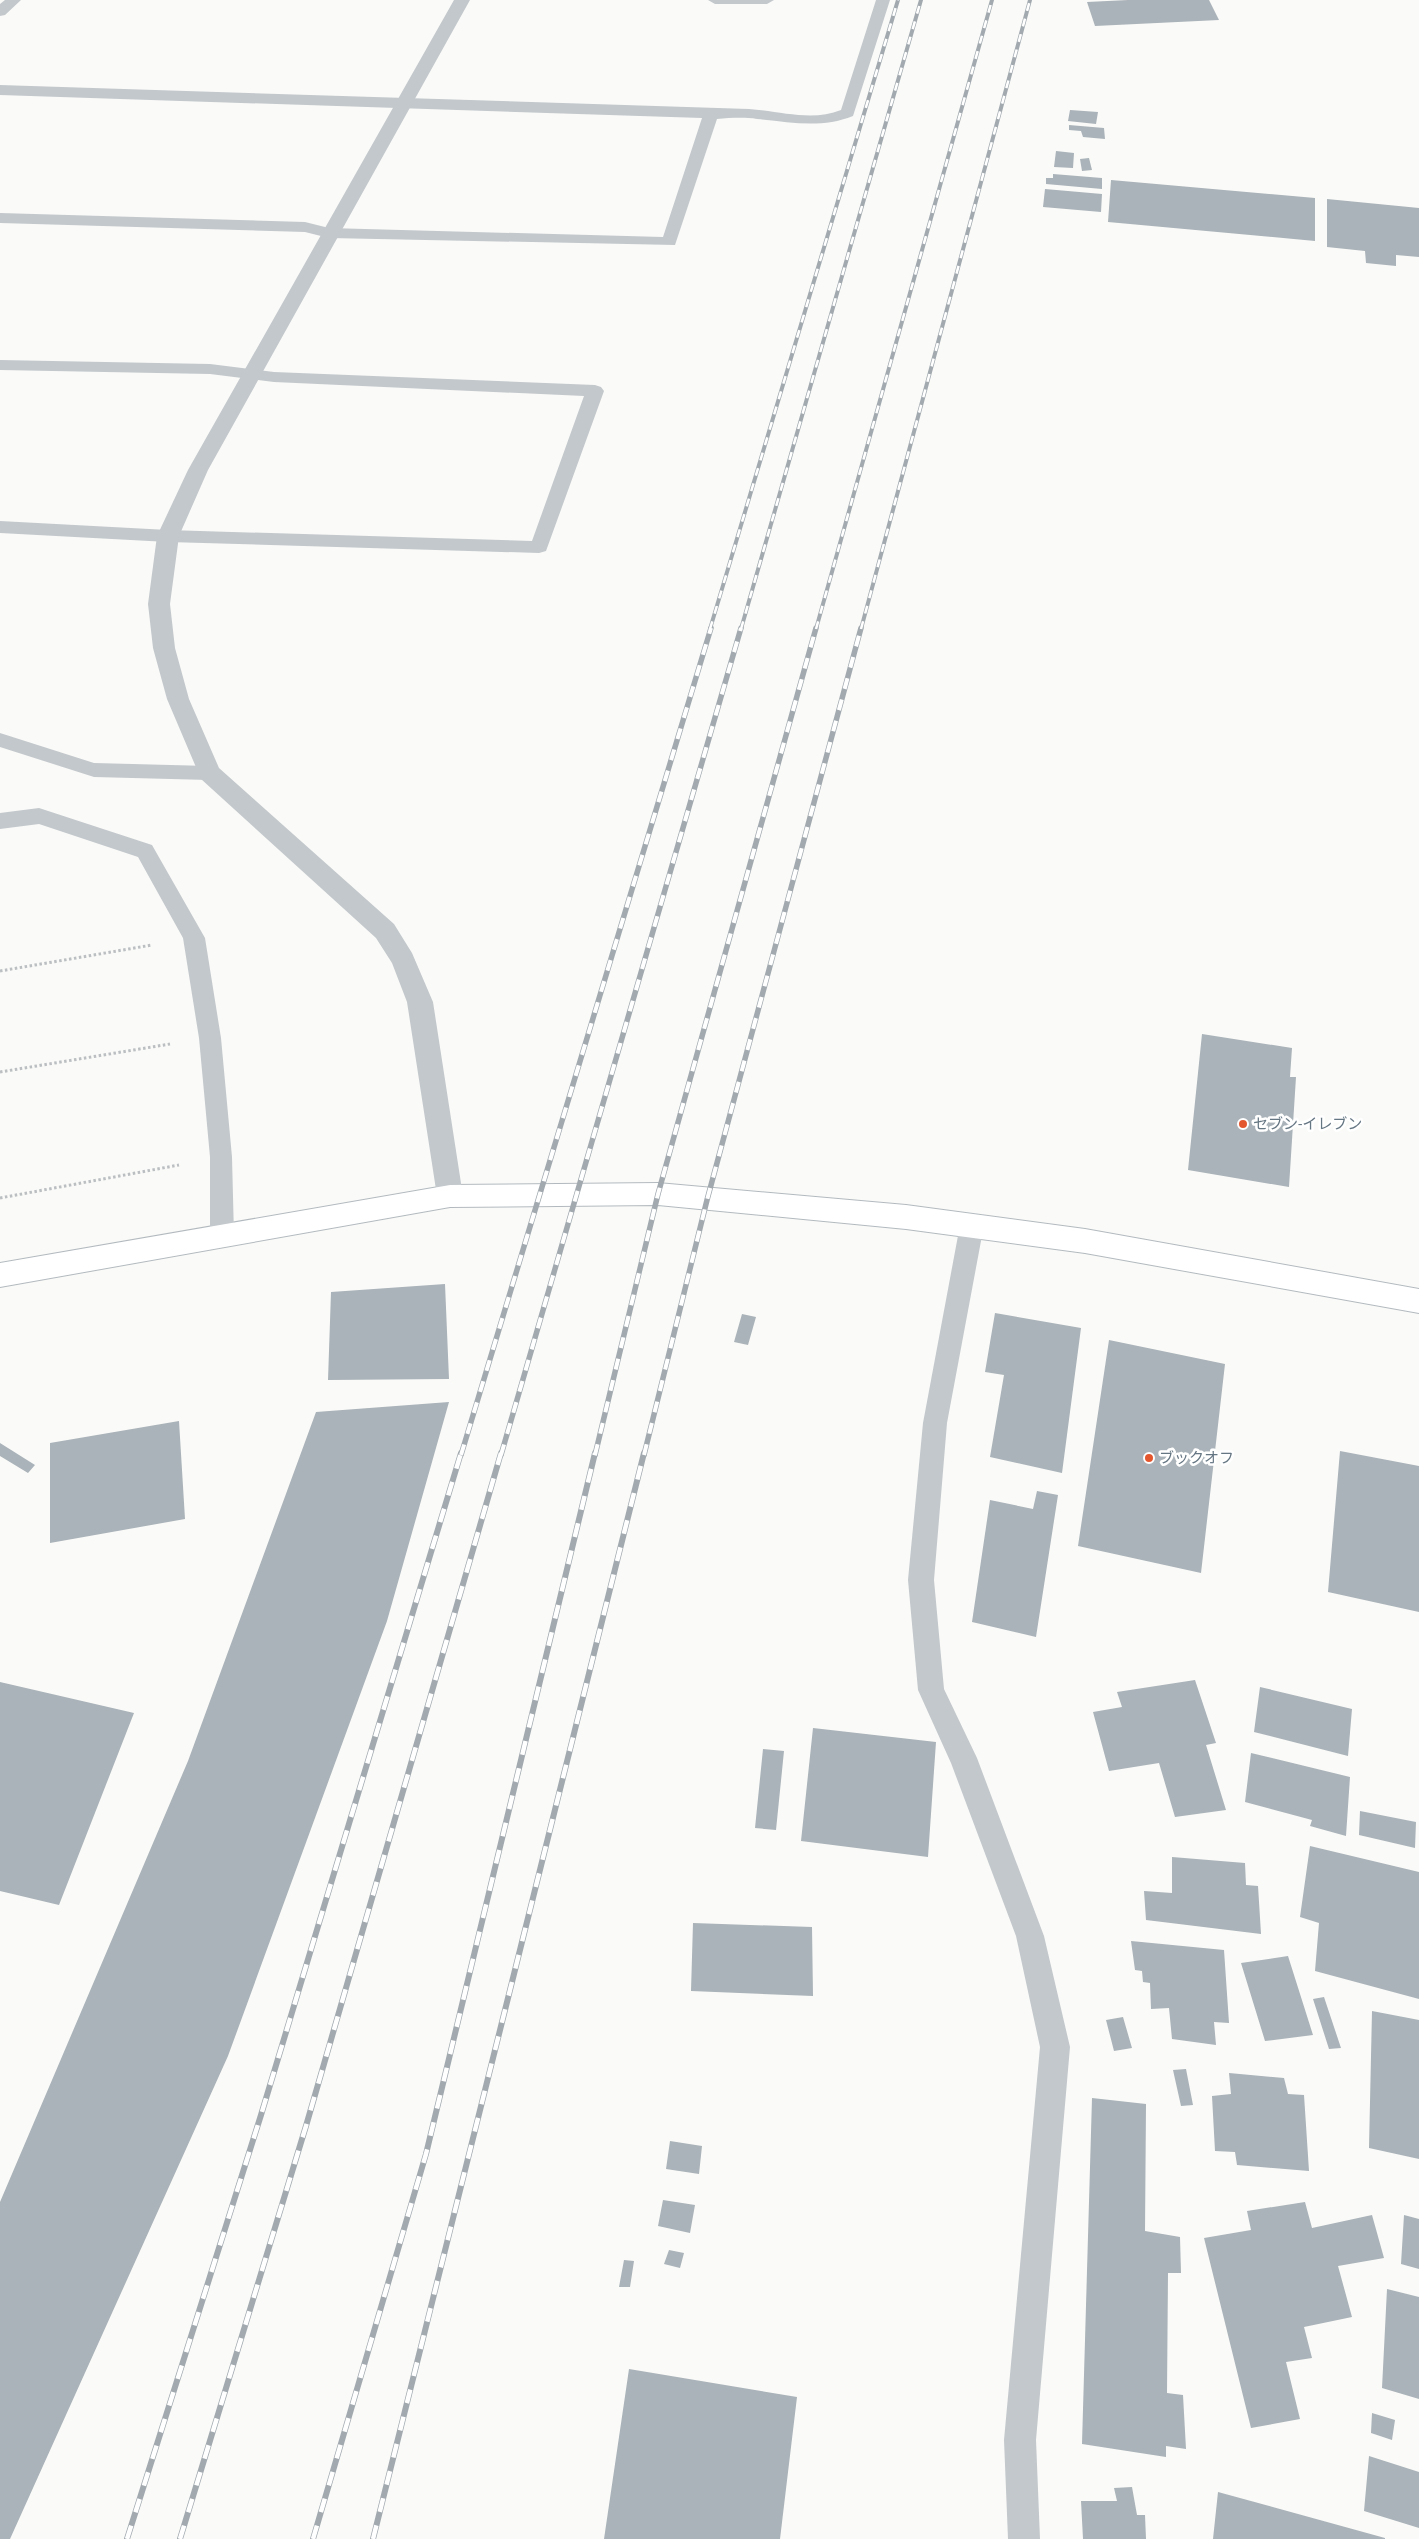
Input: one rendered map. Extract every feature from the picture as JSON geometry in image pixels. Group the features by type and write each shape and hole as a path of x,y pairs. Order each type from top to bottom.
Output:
{"street":[{"path":"450,1196 420,1002 403,960 385,931 209,773 178,699 164,648 159,604 168,536 198,470 402,103 462,0"},
{"path":"0,1275 450,1196 658,1194 906,1216 1085,1241 1419,1300"}],"lane":[{"path":"0,12 14,0"},
{"path":"715,0 767,0"},
{"path":"0,90 752,114 810,120 836,119 848,113 883,0"},
{"path":"0,218 305,227 329,233 669,242 711,114"},
{"path":"0,364 210,369 249,376 595,391 539,547 168,536 0,527"},
{"path":"0,740 94,770 209,773"},
{"path":"0,821 39,816 146,851 194,938 210,1038 221,1157 222,1236"},
{"path":"972,1226 935,1423 921,1580 930,1690 963,1758 1030,1936 1055,2047 1020,2440 1024,2539"}],"path":[{"path":"0,971 194,938"},
{"path":"0,1072 210,1038"},
{"path":"0,1198 221,1157"}],"building":[{"path":"1209,0 1219,20 1095,26 1087,2"},
{"path":"1070,110 1098,112 1096,124 1068,121"},
{"path":"1069,125 1104,128 1105,139 1083,137 1081,131 1069,130"},
{"path":"1056,151 1074,153 1073,168 1054,167"},
{"path":"1089,158 1092,170 1082,171 1080,159"},
{"path":"1053,174 1102,178 1102,189 1046,184 1046,178 1053,178"},
{"path":"1111,180 1315,198 1315,241 1108,222"},
{"path":"1045,189 1102,194 1101,212 1043,207"},
{"path":"1327,199 1419,208 1419,257 1396,255 1396,266 1366,263 1365,251 1327,247"},
{"name":"セブン-イレブン","path":"1202,1034 1292,1048 1290,1077 1296,1077 1289,1187 1188,1170"},
{"path":"445,1284 449,1379 328,1380 331,1292"},
{"path":"995,1313 1081,1328 1062,1473 990,1457 1004,1375 985,1372"},
{"path":"742,1314 756,1317 748,1345 734,1342"},
{"path":"1109,1340 1225,1364 1201,1573 1078,1546"},
{"path":"449,1402 387,1621 228,2056 10,2539 0,2539 0,2202 188,1761 316,1412"},
{"path":"179,1421 185,1519 50,1543 50,1443"},
{"path":"0,1443 35,1465 28,1473 0,1456"},
{"path":"1340,1451 1419,1466 1419,1612 1328,1592"},
{"path":"1037,1491 1058,1495 1036,1637 972,1622 990,1500 1033,1509"},
{"path":"1195,1680 1216,1743 1206,1745 1226,1810 1175,1817 1159,1763 1109,1771 1093,1712 1122,1707 1117,1692"},
{"path":"0,1682 134,1713 59,1905 0,1891"},
{"path":"1260,1687 1352,1709 1348,1756 1254,1732"},
{"path":"813,1728 936,1742 928,1857 801,1841"},
{"path":"763,1749 784,1751 776,1830 755,1828"},
{"path":"1251,1753 1350,1777 1346,1836 1310,1826 1312,1820 1245,1802"},
{"path":"1360,1811 1416,1822 1415,1848 1359,1835"},
{"path":"1310,1846 1419,1872 1419,1999 1315,1971 1319,1923 1300,1917"},
{"path":"1172,1857 1245,1863 1246,1885 1258,1886 1261,1934 1146,1920 1144,1891 1172,1893"},
{"path":"693,1923 812,1927 813,1996 691,1991"},
{"path":"1131,1941 1224,1950 1229,2023 1214,2022 1216,2045 1172,2039 1169,2008 1151,2009 1150,1983 1143,1982 1142,1971 1135,1970"},
{"path":"1288,1956 1313,2035 1265,2041 1241,1963"},
{"path":"1324,1997 1341,2048 1329,2049 1313,1999"},
{"path":"1372,2011 1419,2020 1419,2159 1369,2148"},
{"path":"1123,2017 1132,2048 1114,2051 1106,2020"},
{"path":"1186,2069 1193,2105 1181,2106 1173,2070"},
{"path":"1229,2073 1284,2078 1288,2094 1304,2095 1309,2171 1237,2165 1235,2152 1215,2151 1212,2096 1231,2094"},
{"path":"1092,2098 1146,2104 1145,2231 1180,2237 1181,2273 1168,2273 1167,2393 1183,2395 1186,2449 1166,2446 1166,2457 1082,2444"},
{"path":"670,2141 702,2146 699,2174 666,2169"},
{"path":"663,2200 695,2205 690,2233 658,2226"},
{"path":"1305,2202 1312,2228 1372,2215 1384,2258 1338,2266 1352,2317 1304,2327 1312,2358 1286,2362 1300,2419 1251,2428 1204,2238 1251,2230 1247,2211"},
{"path":"1404,2215 1419,2219 1419,2269 1401,2264"},
{"path":"669,2250 684,2253 680,2268 664,2264"},
{"path":"624,2260 634,2261 630,2287 619,2287"},
{"path":"1387,2289 1419,2297 1419,2399 1382,2388"},
{"path":"629,2369 797,2397 780,2539 604,2539"},
{"path":"1372,2413 1395,2420 1392,2440 1371,2433"},
{"path":"1369,2456 1419,2472 1419,2528 1364,2511"},
{"path":"1132,2487 1137,2515 1145,2515 1146,2539 1083,2539 1081,2501 1117,2501 1114,2488"},
{"path":"1218,2492 1385,2538 1385,2539 1213,2539"}],"railway":[{"path":"710,629 898,0"},
{"path":"741,629 921,0"},
{"path":"816,629 992,0"},
{"path":"861,629 1030,0"},
{"path":"461,1455 711,628"},
{"path":"501,1455 741,628"},
{"path":"595,1455 658,1194 816,628"},
{"path":"644,1455 707,1200 861,628"},
{"path":"127,2539 261,2115 461,1453"},
{"path":"180,2539 306,2126 501,1453"},
{"path":"313,2539 426,2154 595,1453"},
{"path":"373,2539 644,1453"}],"place":[{"name":"セブン-イレブン","path":"1243,1124"},
{"name":"ブックオフ","path":"1149,1458"}]}
